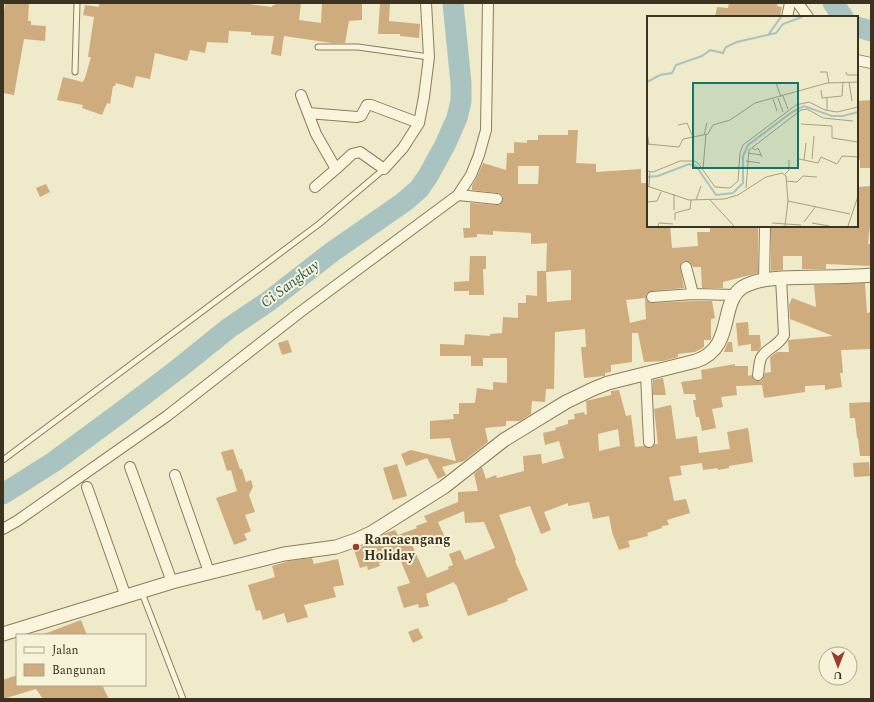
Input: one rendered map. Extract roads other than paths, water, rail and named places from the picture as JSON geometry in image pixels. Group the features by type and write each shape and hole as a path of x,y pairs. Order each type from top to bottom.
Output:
{"street":[{"path":"315,187 352,154 360,152 384,169 404,148 418,123 424,97 429,57 426,3"},
{"path":"3,529 17,521 167,416 299,314 458,195 472,175 486,130 488,3"},
{"path":"787,16 790,3"},
{"path":"798,3 807,16"},
{"path":"858,60 871,63"},
{"path":"301,95 316,134 336,169"},
{"path":"308,113 357,117 360,116 367,105 371,105 418,123"},
{"path":"458,195 498,199"},
{"path":"764,279 765,227"},
{"path":"686,267 693,294"},
{"path":"3,634 209,572 284,554 336,546 356,540 371,533 444,487 504,440 566,402 593,389 696,360 708,355 719,341 726,325 732,300 744,287 764,279 871,275"},
{"path":"758,375 761,359 765,353 780,342 784,335 781,278"},
{"path":"652,297 693,294 735,295"},
{"path":"646,374 649,442"},
{"path":"130,467 172,582"},
{"path":"175,475 209,572"},
{"path":"88,487 126,597"}],"lane":[{"path":"75,72 77,3"},
{"path":"318,47 358,47 429,57"},
{"path":"3,460 319,224 384,169"},
{"path":"141,592 184,699"}],"waterway":[{"name":"Ci Sangkuy","path":"3,494 55,461 178,369 229,328 269,301 332,252 404,202 419,189 445,145 457,118 461,101 461,83 453,3"},
{"name":"Ci Sangkuy","path":"833,3 842,16"},
{"name":"Ci Sangkuy","path":"858,27 871,31"}],"place":[{"name":"Rancaengang Holiday","path":"356,547"}]}
